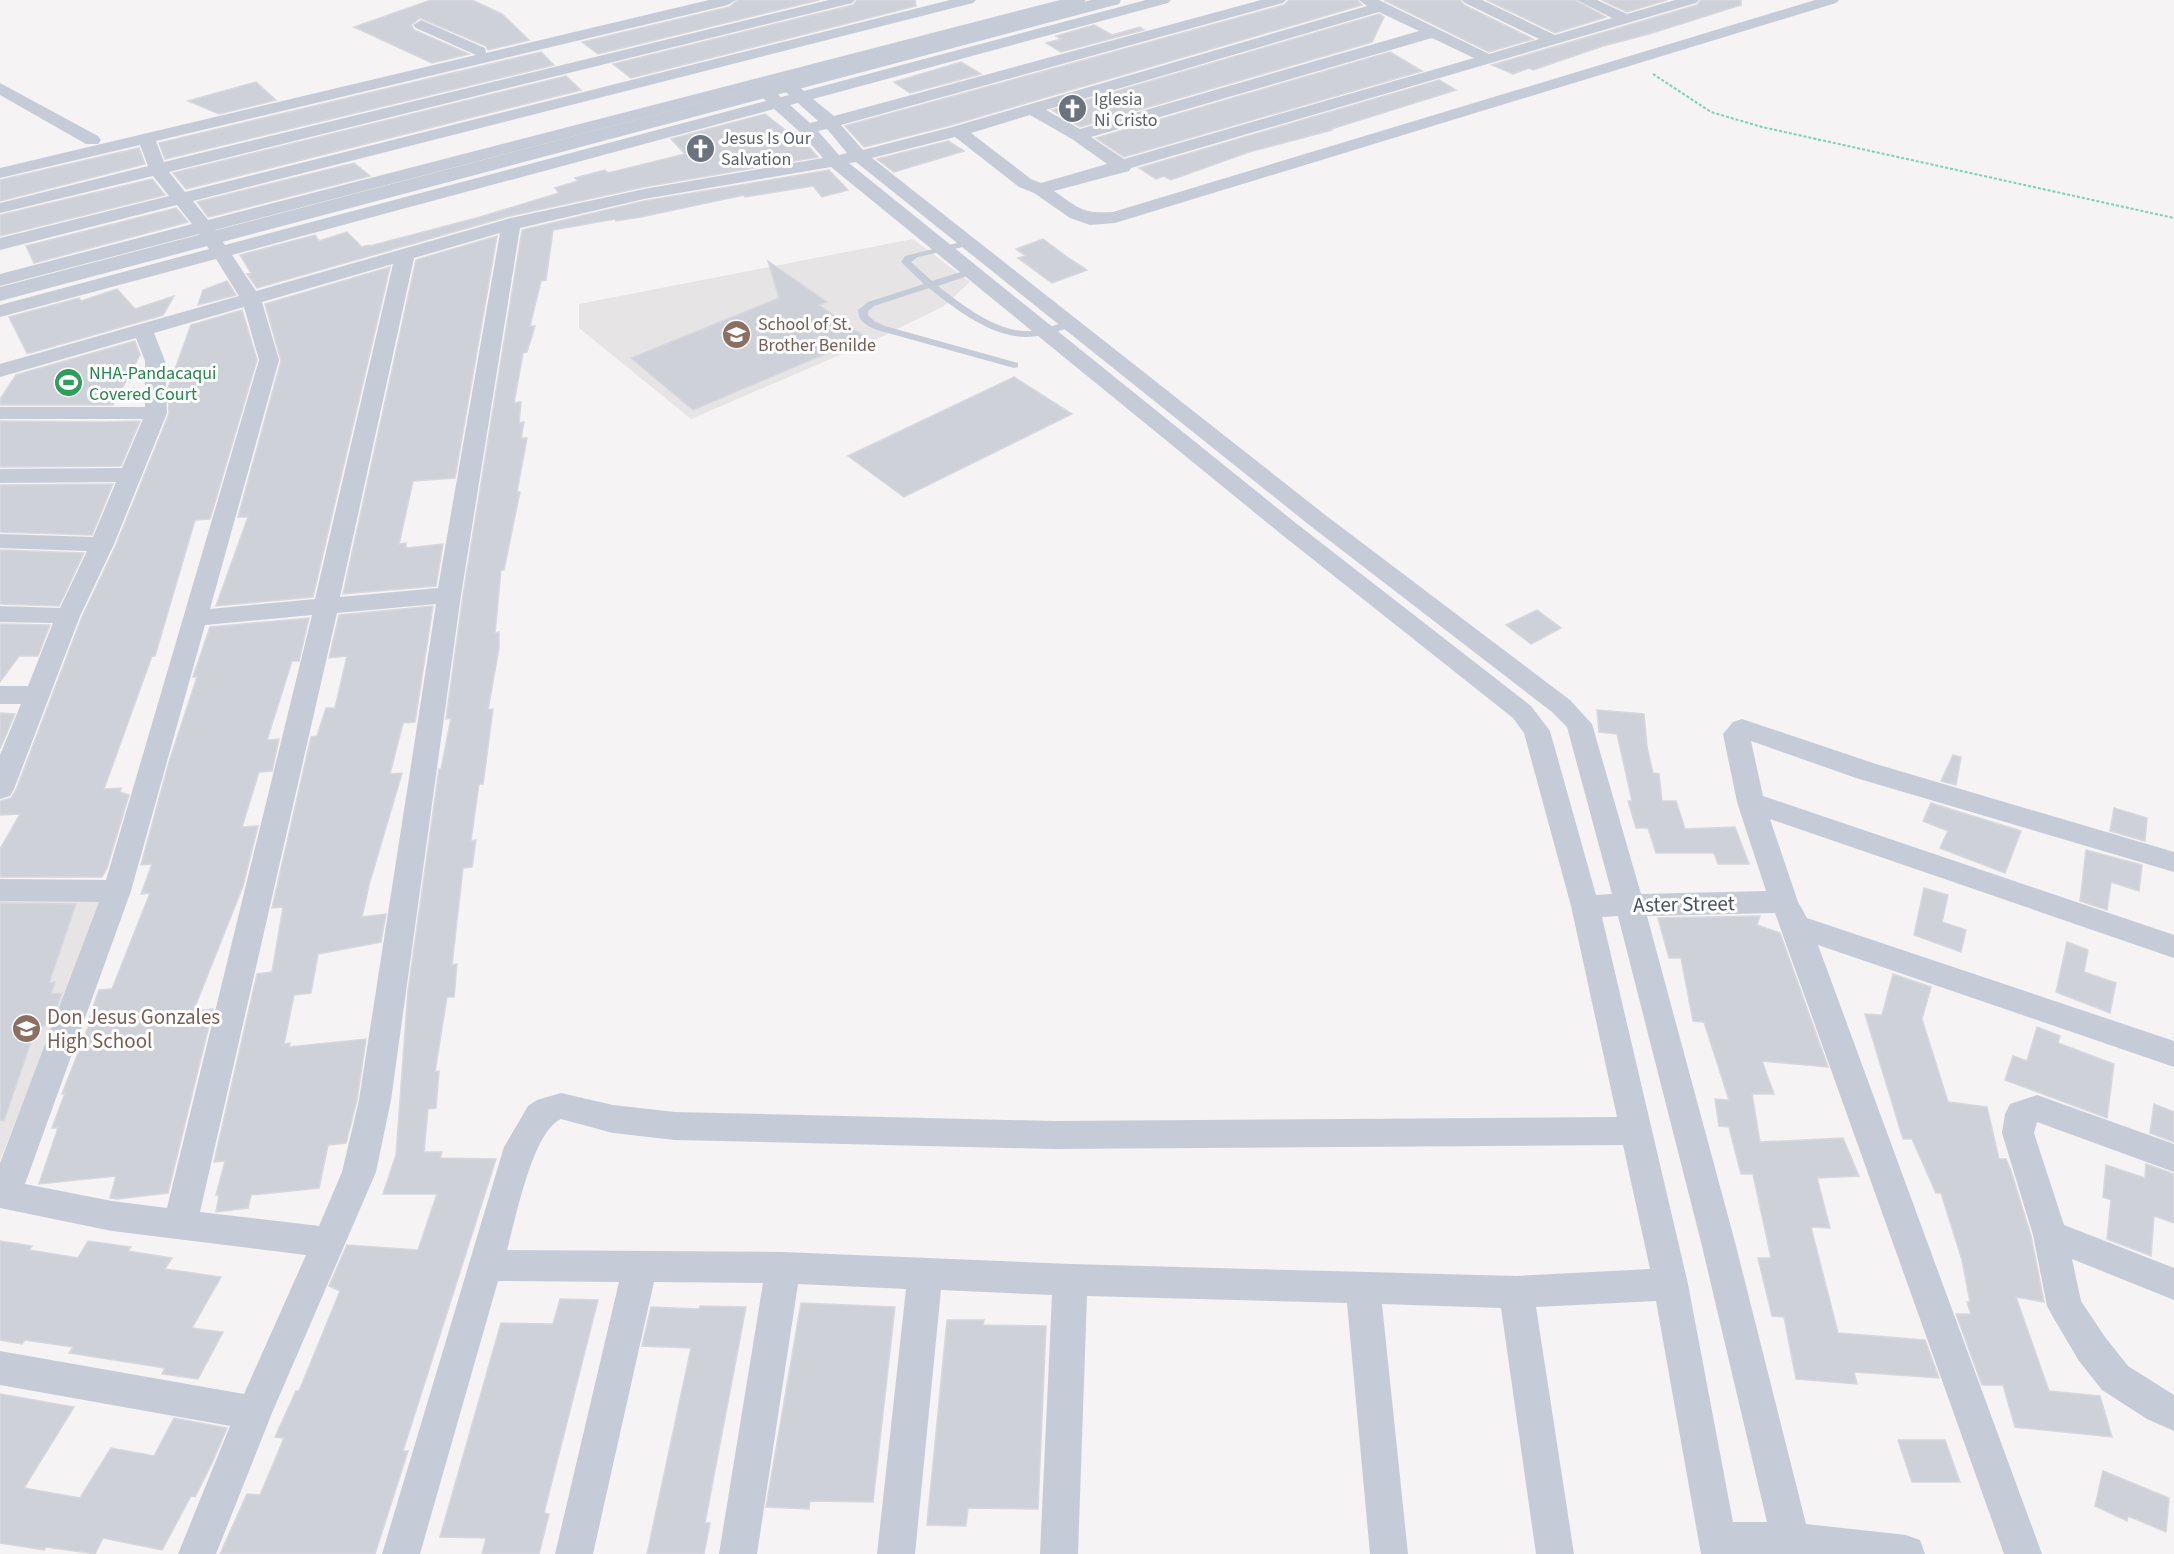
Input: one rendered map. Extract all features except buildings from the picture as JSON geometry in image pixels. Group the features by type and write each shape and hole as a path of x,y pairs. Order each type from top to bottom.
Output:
{"street":[{"path":"0,173 147,139 484,54 684,0"},
{"path":"0,161 728,0"},
{"path":"0,208 847,0"},
{"path":"907,0 944,24 953,33"},
{"path":"0,244 184,200 968,0"},
{"path":"0,311 212,240 643,113 1078,0"},
{"path":"783,95 1112,0"},
{"path":"0,294 1163,0"},
{"path":"819,126 1278,0"},
{"path":"1470,0 1551,39"},
{"path":"1585,0 1626,19"},
{"path":"957,130 1025,183 1040,189 1067,209 1083,217 1101,219 1114,217 1831,0"},
{"path":"1040,189 1626,19 1680,1"},
{"path":"0,370 511,224 644,194 847,158 1034,110 1373,4 1488,59"},
{"path":"421,25 484,54 539,108"},
{"path":"1078,135 1434,33"},
{"path":"606,60 628,87 643,113"},
{"path":"0,88 92,140"},
{"path":"783,95 819,126 847,158 942,249 1289,530 1527,718 1537,731 1545,756 1585,906 1671,1284 1718,1548 1792,1548 1906,1554"},
{"path":"1034,110 1078,135 1123,166"},
{"path":"147,139 158,170 184,200 251,299 269,360 117,891 2,1193 112,1216 327,1242"},
{"path":"847,158 969,243 1316,519 1561,706 1580,724 1631,905 1725,1262 1792,1548"},
{"path":"197,1554 254,1413 359,1172 375,1100 449,595 511,224"},
{"path":"0,280 212,240"},
{"path":"180,1225 326,606 405,255"},
{"path":"0,789 68,616 102,543 156,412 155,362 143,330"},
{"path":"0,413 156,412"},
{"path":"0,476 130,475"},
{"path":"1289,530 1316,519"},
{"path":"0,540 102,543"},
{"path":"195,618 449,595"},
{"path":"0,614 68,616"},
{"path":"0,694 36,695"},
{"path":"2023,1554 1750,802 1736,734 1742,728 1866,771 2174,862"},
{"path":"1750,802 2174,947"},
{"path":"0,890 117,891"},
{"name":"Aster Street","path":"1585,906 1631,905 1790,914 2174,1054"},
{"path":"401,1554 520,1147 539,1116 548,1110 561,1106 613,1119 675,1126 1053,1136 1635,1131"},
{"path":"2174,1158 2037,1108 2021,1114 2018,1133 2050,1235 2065,1306 2092,1349 2115,1378 2160,1407 2174,1413"},
{"path":"2050,1235 2174,1284"},
{"path":"486,1265 783,1268 1070,1280 1516,1292 1671,1284"},
{"path":"574,1554 640,1268"},
{"path":"738,1554 783,1268"},
{"path":"896,1554 925,1275"},
{"path":"1059,1554 1070,1280"},
{"path":"1363,1287 1389,1554"},
{"path":"1516,1292 1555,1554"},
{"path":"0,1368 254,1413"}],"lane":[{"path":"969,243 908,258 906,262 918,276 984,321 1022,334 1072,324"},
{"path":"970,272 871,304 863,310 863,316 870,323 881,328 1014,365"}],"path":[{"path":"1630,59 1711,112 1721,115 1851,148 2174,218"}],"shaded area":[{"name":"School of St. Brother Benilde","path":"913,239 970,282 944,306 877,339 691,419 579,328 579,304"},
{"name":"Don Jesus Gonzales High School","path":"0,897 105,898 0,1160"}],"place":[{"name":"Iglesia Ni Cristo","path":"1073,109"},
{"name":"Jesus Is Our Salvation","path":"700,148"},
{"name":"School of St. Brother Benilde","path":"737,334"},
{"name":"NHA-Pandacaqui Covered Court","path":"68,383"},
{"name":"Don Jesus Gonzales High School","path":"26,1029"}]}
